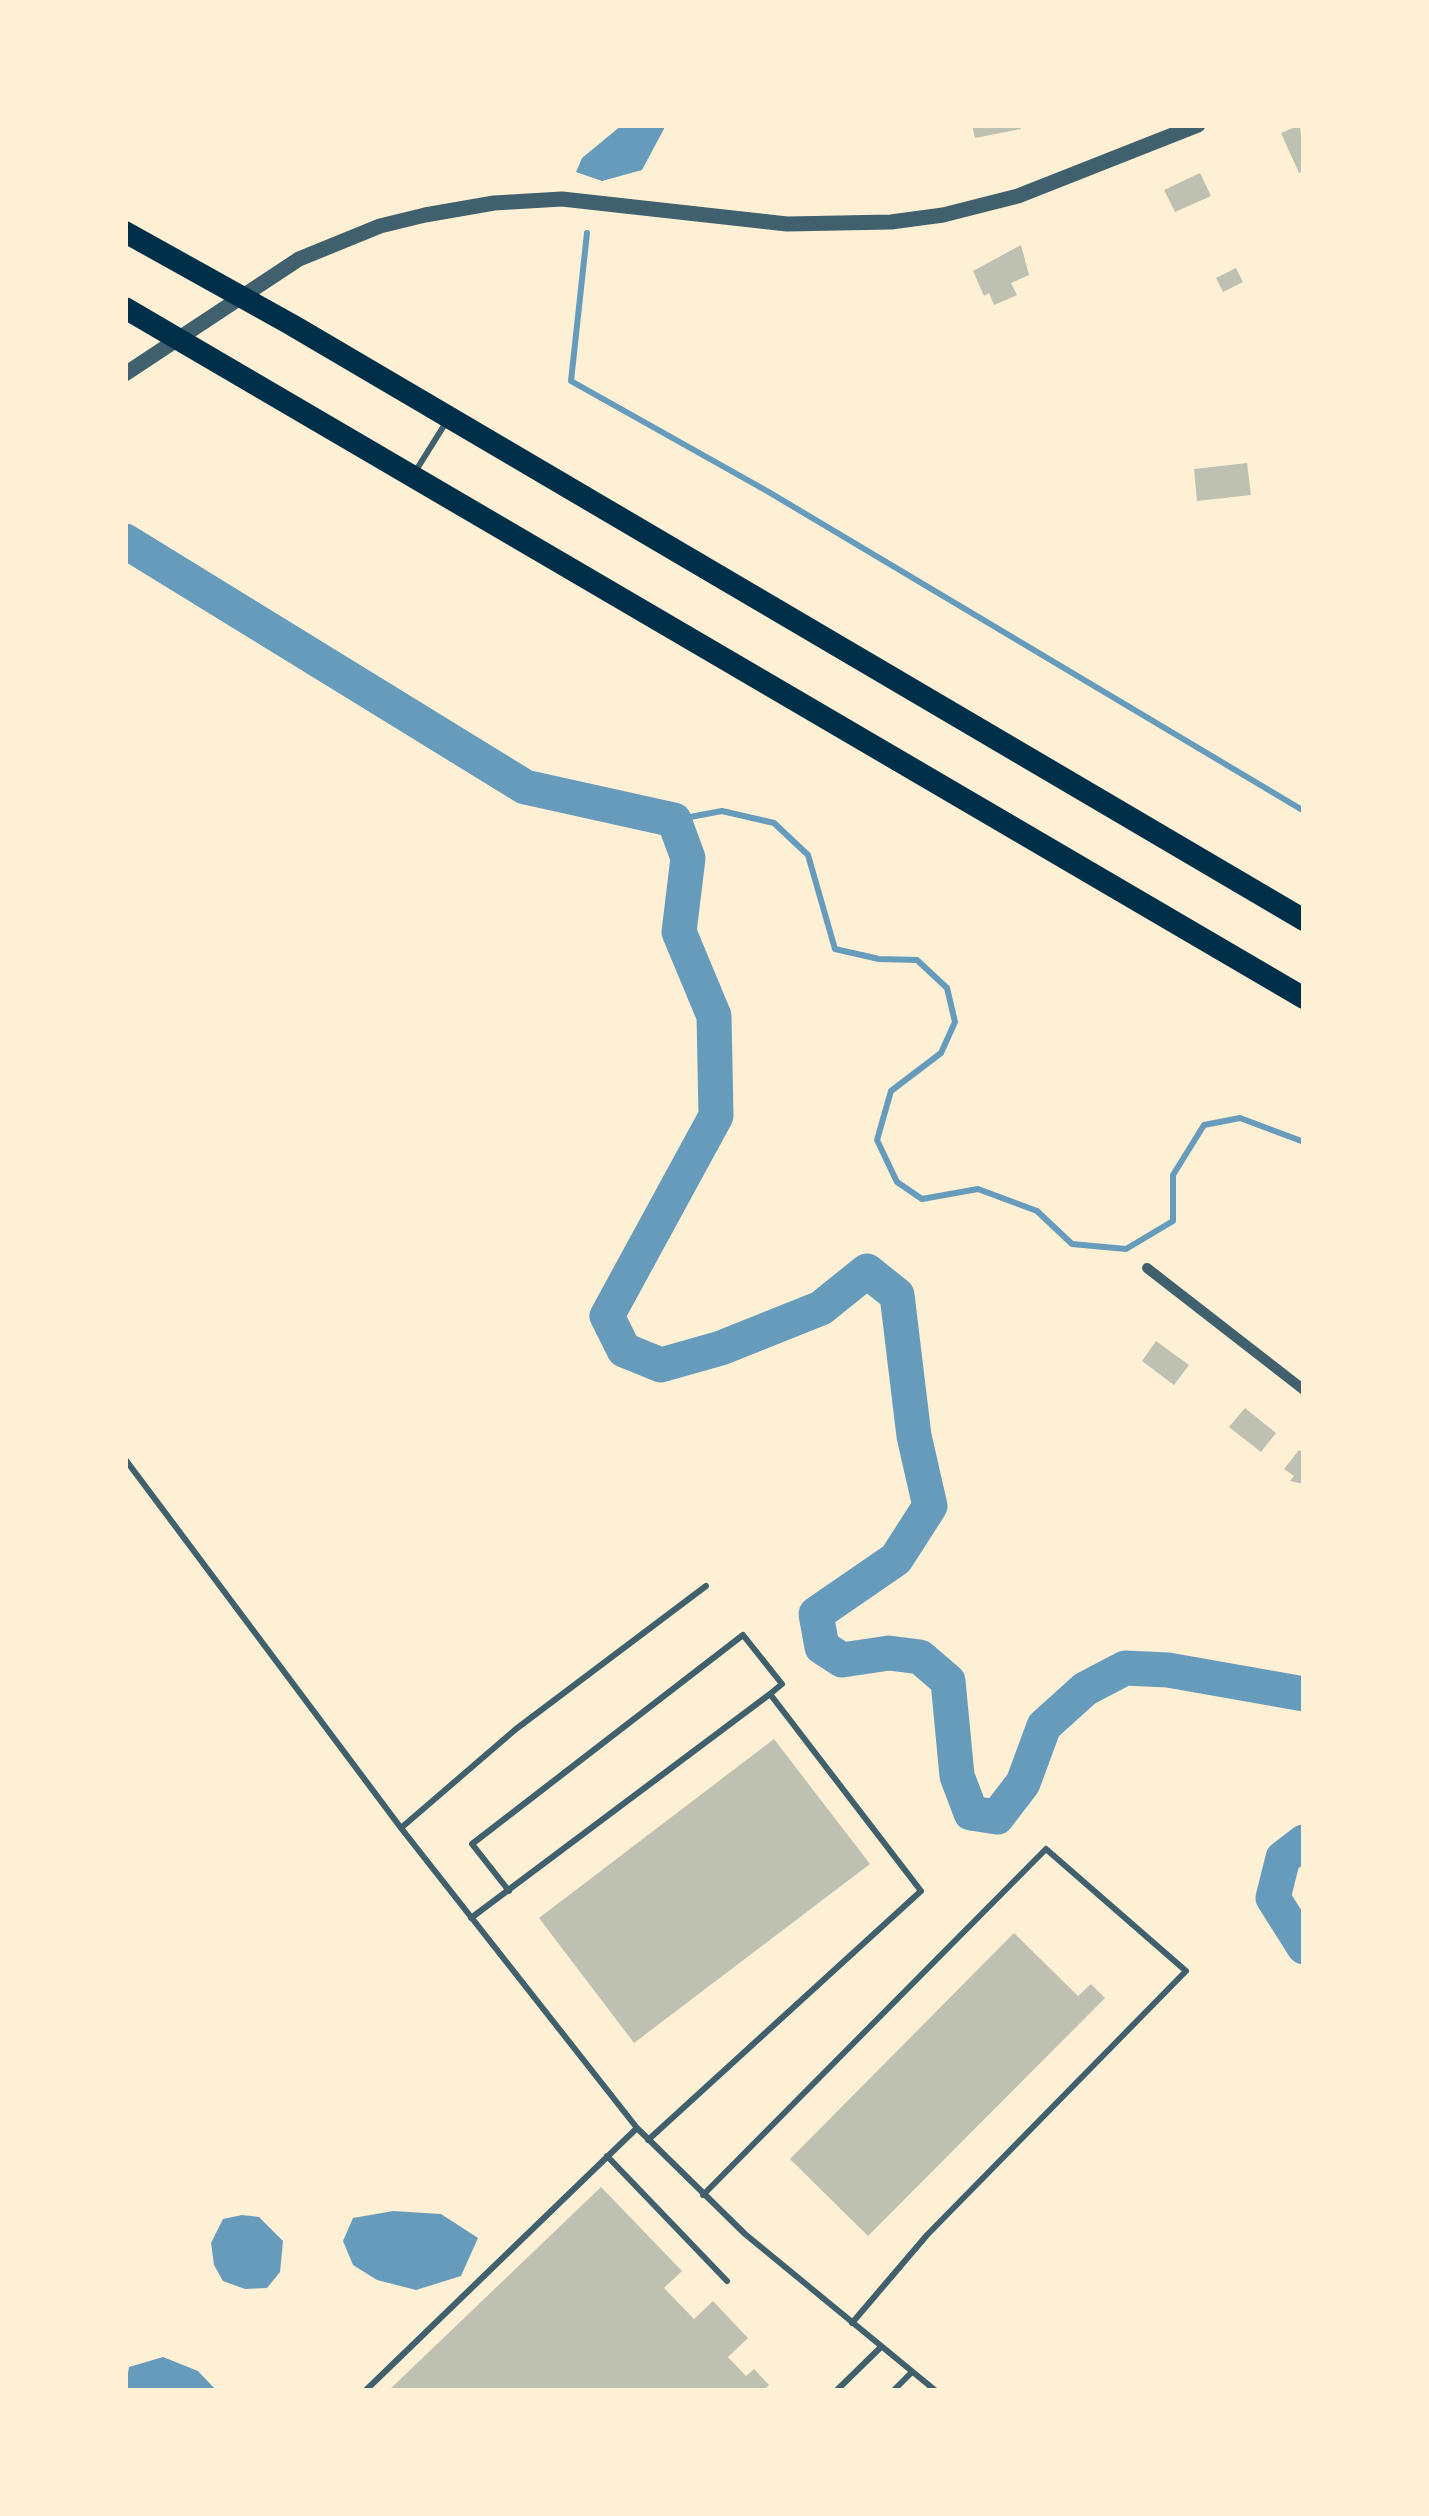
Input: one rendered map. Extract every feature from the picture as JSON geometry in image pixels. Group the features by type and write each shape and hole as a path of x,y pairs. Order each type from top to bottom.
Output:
{"highway":[{"path":"125,232 292,325 1304,920"},
{"path":"127,309 1304,998"}],"street":[{"path":"125,374 299,259 366,232 425,215 494,203 562,199 787,224 904,220 1018,196 1198,125"},
{"path":"1147,1268 1304,1390"}],"lane":[{"path":"412,477 448,418"},
{"path":"125,1460 401,1828 637,2128 703,2196 936,2391"},
{"path":"401,1828 516,1728 706,1586"},
{"path":"471,1918 509,1891 782,1684 743,1634 472,1844 509,1891"},
{"path":"648,2140 921,1891 770,1694"},
{"path":"703,2196 1046,1848 1186,1971 1042,2113 927,2235 852,2322"},
{"path":"365,2391 637,2128"},
{"path":"607,2156 727,2281"},
{"path":"836,2391 882,2346"},
{"path":"892,2391 912,2372"}],"water":[{"path":"622,125 666,125 642,170 602,181 576,172 582,158"},
{"path":"393,2211 441,2214 478,2238 461,2276 416,2290 377,2280 353,2265 343,2241 353,2218"},
{"path":"259,2217 283,2241 280,2272 267,2288 245,2289 223,2281 214,2265 211,2243 223,2219"},
{"path":"163,2357 198,2371 217,2391 125,2391 129,2367"}],"building":[{"path":"972,125 1020,125 1021,129 975,138"},
{"path":"1300,125 1304,171 1299,173 1281,133"},
{"path":"1200,173 1211,196 1175,212 1164,190"},
{"path":"1021,245 1029,275 1011,283 1017,295 994,305 989,293 984,296 973,271"},
{"path":"1236,268 1243,282 1223,292 1216,278"},
{"path":"1247,463 1251,495 1197,501 1194,469"},
{"path":"1156,1341 1189,1365 1174,1385 1142,1361"},
{"path":"1245,1408 1276,1433 1261,1452 1229,1427"},
{"path":"1299,1450 1304,1453 1304,1484 1290,1481 1294,1476 1284,1469"},
{"path":"774,1739 870,1864 634,2043 539,1918"},
{"path":"1014,1933 1078,1996 1091,1984 1105,1998 868,2236 790,2159"},
{"path":"601,2187 682,2271 664,2288 694,2319 713,2301 748,2338 728,2357 746,2376 754,2369 769,2385 763,2391 388,2391"}],"waterway":[{"path":"587,233 571,381 767,491 1304,811"},
{"path":"125,541 525,787 674,820 688,858 679,932 714,1016 716,1116 607,1316 624,1350 661,1365 721,1348 821,1308 867,1271 897,1295 914,1436 930,1506 896,1559 816,1614 822,1647 842,1660 889,1653 920,1657 948,1681 957,1776 971,1813 997,1817 1023,1783 1044,1726 1085,1689 1125,1668 1168,1670 1304,1694"},
{"path":"674,820 722,811 774,823 808,855 835,949 879,959 917,960 947,988 955,1022 941,1053 891,1091 877,1140 897,1182 922,1199 978,1189 1037,1211 1072,1244 1126,1249 1173,1221 1173,1175 1204,1125 1240,1118 1304,1142"},
{"path":"1304,1842 1283,1858 1273,1898 1304,1947"}]}
